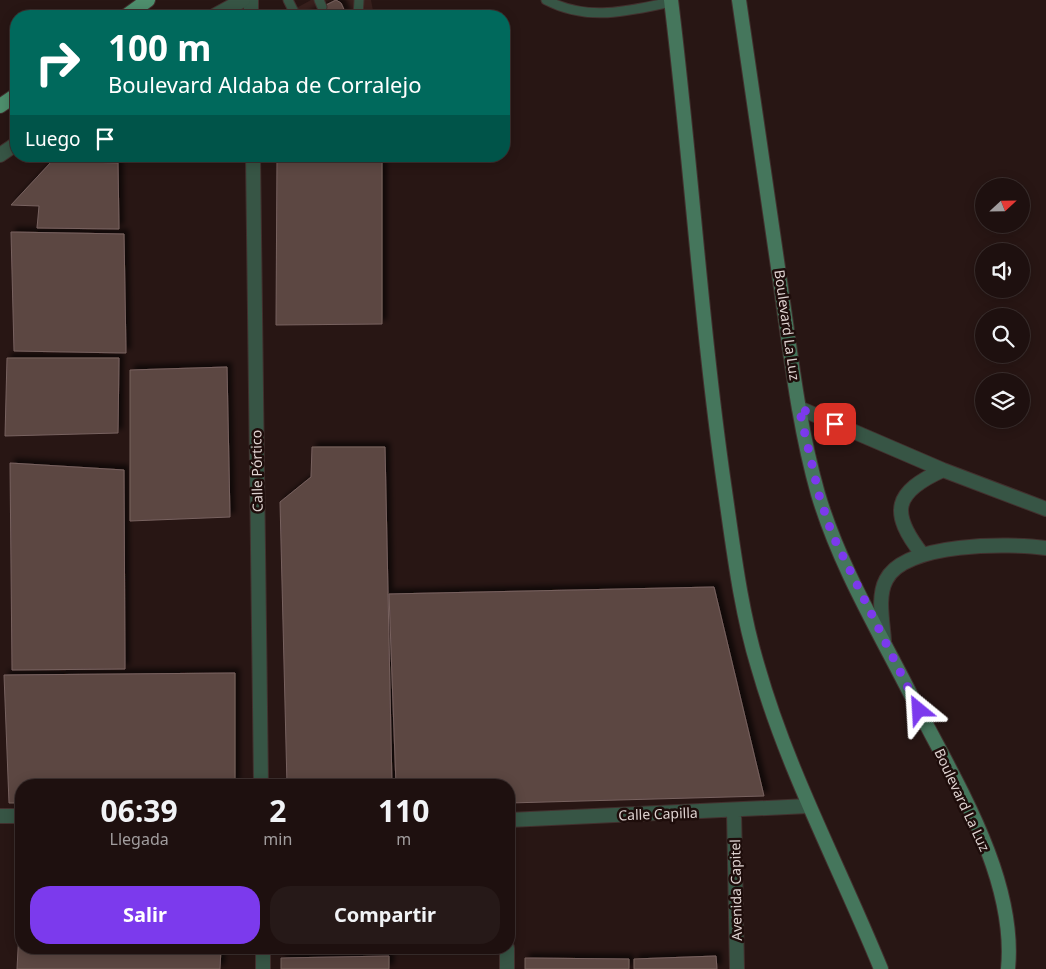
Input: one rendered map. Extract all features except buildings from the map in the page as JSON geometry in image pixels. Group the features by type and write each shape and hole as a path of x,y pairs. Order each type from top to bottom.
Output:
{"main road":[{"path":"134,10 148,0"},
{"name":"Boulevard La Luz","path":"739,0 799,408 819,495 832,534 972,817 997,877 1008,919 1010,948 1008,969"},
{"path":"671,1 716,427 730,525 757,665 781,742 881,969"}],"street":[{"path":"225,10 243,0"},
{"name":"Calle Pórtico","path":"253,162 261,779"},
{"path":"799,408 943,470 1046,509"},
{"path":"922,554 904,527 901,513 904,500 910,489 923,479 943,470"},
{"path":"884,641 882,598 885,580 897,566 922,554 985,547 1046,548"},
{"name":"Calle Capilla","path":"515,820 734,811 808,806"},
{"name":"Avenida Capitel","path":"734,811 737,969"},
{"path":"0,816 15,816"},
{"path":"263,954 263,969"},
{"path":"506,954 507,969"}],"lane":[{"path":"546,0 562,8 588,14 617,12 671,1"}],"shaded area":[{"path":"311,0 371,0 373,10 293,10"}],"route":[{"path":"835,424 799,408 819,495 832,534 844,563 919,710"}]}
